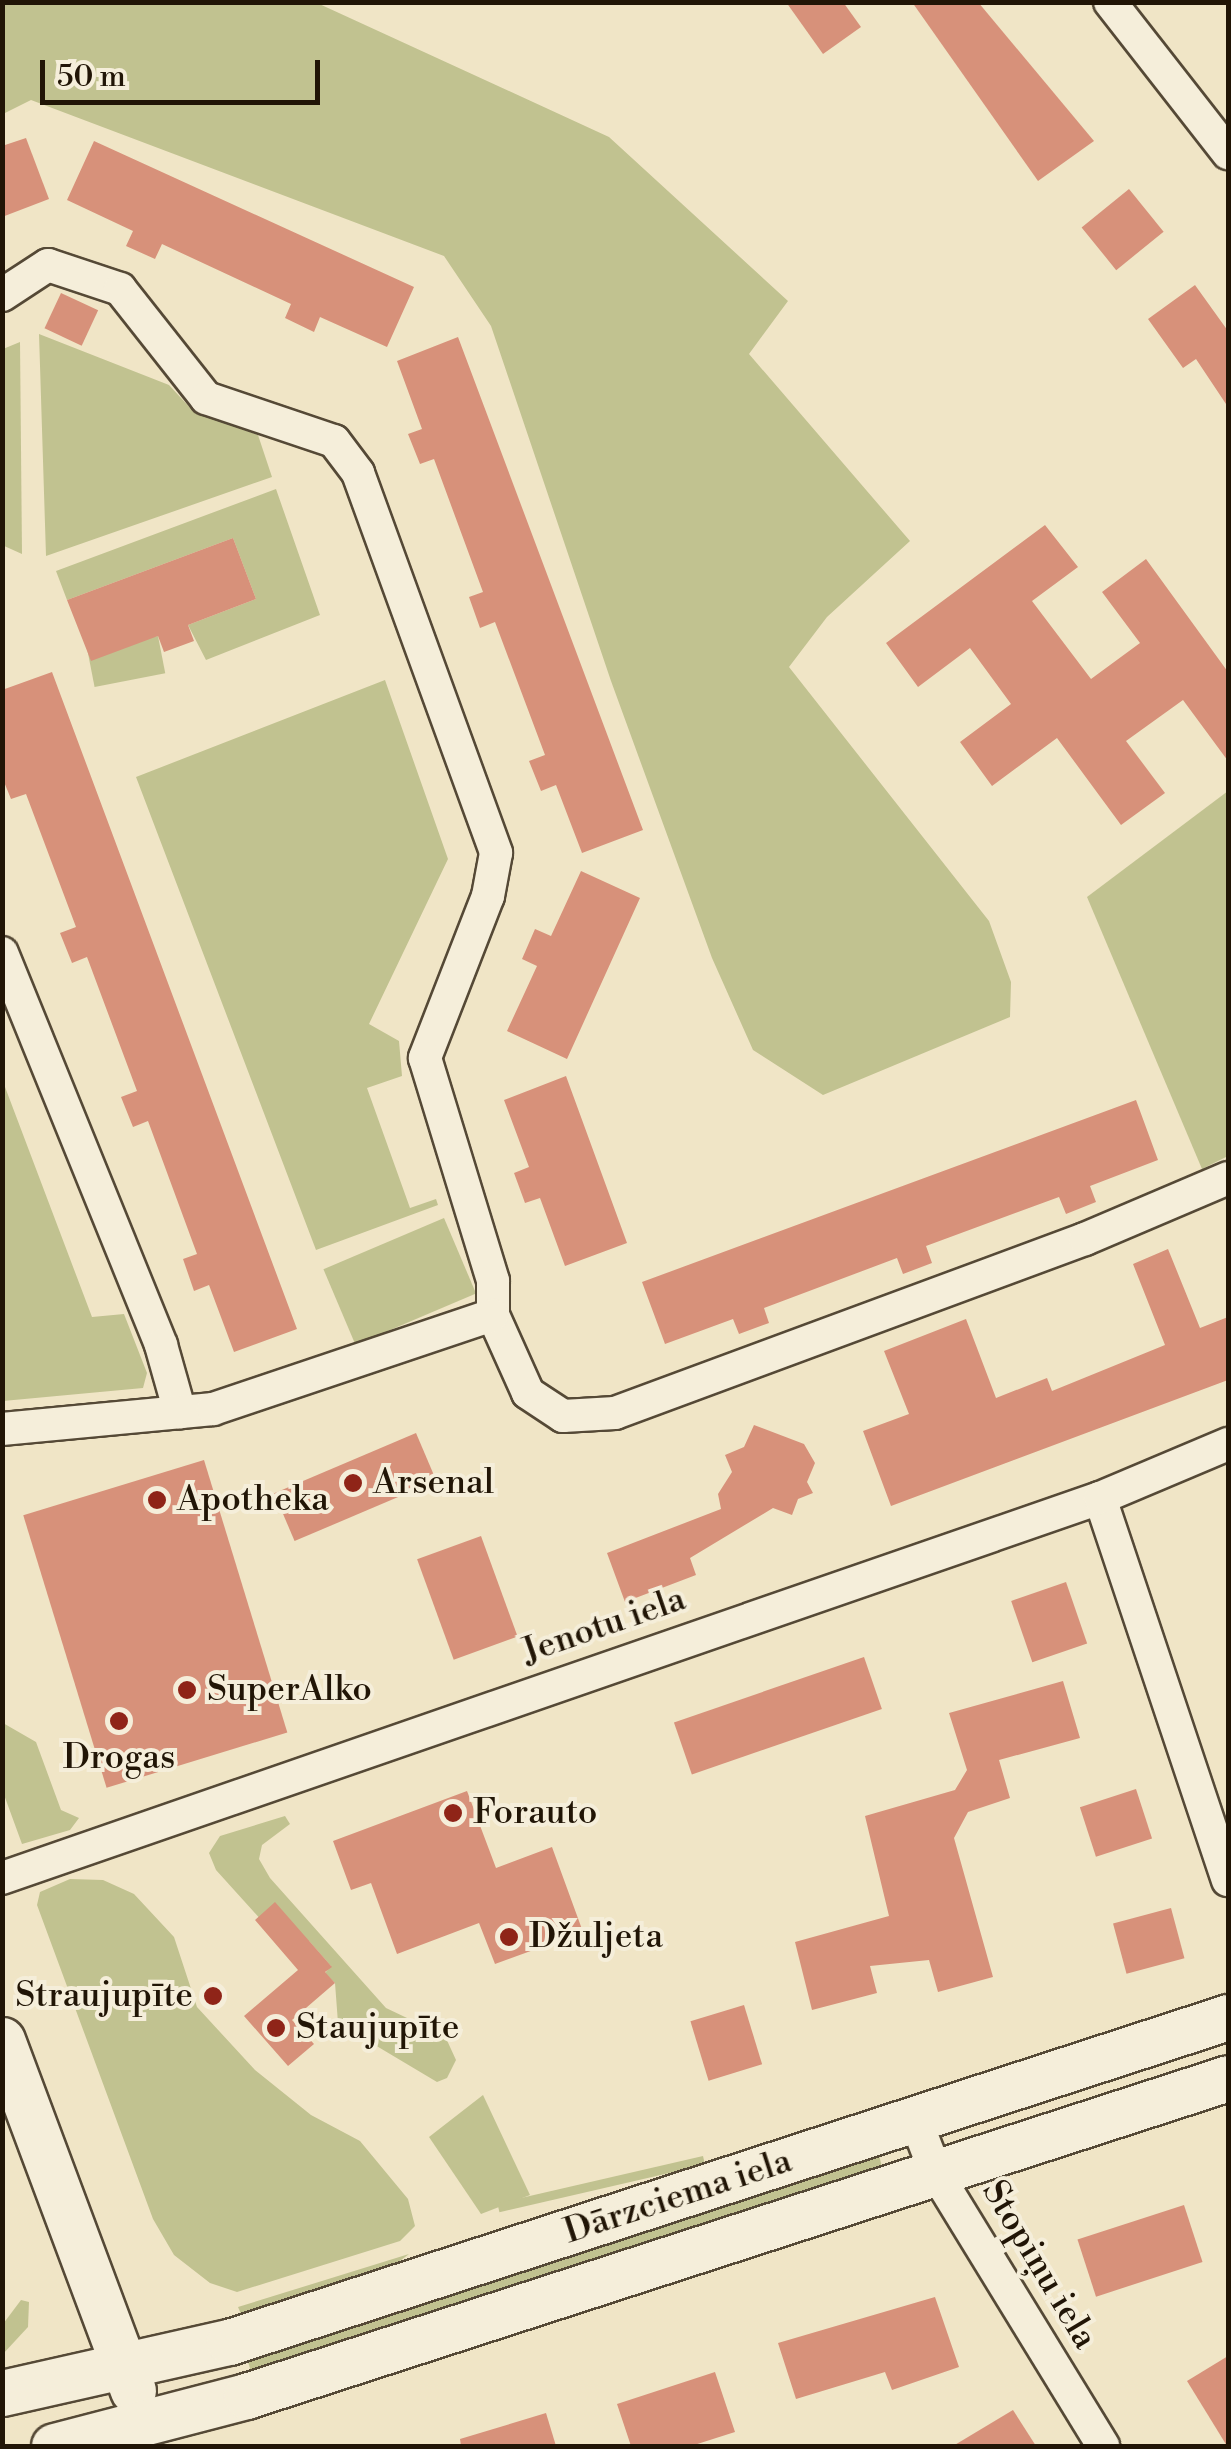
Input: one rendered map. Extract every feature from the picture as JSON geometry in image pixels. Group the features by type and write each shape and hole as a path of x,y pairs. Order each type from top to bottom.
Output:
{"main road":[{"name":"Dārzciema iela","path":"2,2393 229,2342 1228,2017"},
{"path":"2,2040 149,2434"},
{"name":"Dārzciema iela","path":"54,2446 149,2434 246,2396 1228,2078"}],"street":[{"path":"1110,2 1228,153"},
{"path":"2,294 48,266 120,289 206,398 334,441 358,473 496,852 488,896 426,1058 493,1281 494,1314 528,1393 563,1416 615,1412 1085,1239 1228,1178"},
{"path":"2,953 161,1345 180,1412"},
{"path":"2,1429 213,1408 494,1314"},
{"name":"Jenotu iela","path":"2,1878 1100,1498 1228,1444"},
{"path":"1100,1498 1228,1880"},
{"name":"Stopiņu iela","path":"916,2120 936,2173 1103,2446"}],"green space":[{"path":"315,2 609,137 788,301 749,354 910,541 827,617 789,667 989,921 1011,982 1010,1017 823,1095 753,1050 712,958 611,681 491,326 444,256 31,100 3,114 3,3"},
{"path":"39,334 169,385 193,411 258,435 272,477 46,556"},
{"path":"20,342 22,554 2,545 3,349"},
{"path":"276,489 320,615 206,660 188,625 256,599 233,538 67,600 56,571"},
{"path":"158,636 165,673 95,687 87,650"},
{"path":"385,680 448,859 369,1024 399,1041 402,1076 367,1088 410,1208 436,1199 438,1205 316,1250 136,777"},
{"path":"1228,791 1228,1156 1202,1169 1087,897"},
{"path":"2,1079 92,1317 124,1314 147,1373 143,1388 3,1401"},
{"path":"444,1218 476,1293 355,1345 323,1269"},
{"path":"3,1723 36,1742 61,1810 79,1818 70,1830 22,1844 3,1792"},
{"path":"285,1816 290,1824 262,1845 259,1859 270,1878 386,2008 445,2036 456,2060 447,2078 437,2082 338,2023 335,1983 325,1973 331,1966 309,1941 293,1955 216,1870 209,1853 220,1836"},
{"path":"70,1879 103,1880 134,1894 174,1937 197,2007 255,2070 311,2115 360,2141 408,2199 415,2226 400,2241 237,2292 210,2283 174,2255 153,2219 37,1905 40,1892"},
{"path":"483,2095 530,2195 481,2214 429,2137"},
{"path":"879,2155 882,2167 251,2372 247,2358"},
{"path":"703,2156 705,2165 499,2212 497,2203"},
{"path":"409,2254 392,2267 241,2314 238,2307"},
{"path":"21,2300 29,2302 28,2327 3,2354 3,2324"}],"building":[{"path":"786,2 843,2 861,27 823,54"},
{"path":"912,2 978,2 1094,141 1038,181"},
{"path":"26,138 49,199 2,217 2,146"},
{"path":"94,141 414,287 387,347 320,317 314,332 285,318 291,304 162,244 155,259 126,246 133,231 67,200"},
{"path":"1129,189 1164,232 1116,270 1082,227"},
{"path":"1195,285 1228,331 1228,407 1196,359 1183,368 1148,319"},
{"path":"61,293 98,310 82,346 45,328"},
{"path":"458,337 643,830 582,853 556,785 541,791 529,761 545,755 495,622 480,628 469,597 483,592 434,459 420,464 408,434 422,429 397,361"},
{"path":"1045,525 1078,567 1032,601 1091,679 1140,643 1102,592 1146,559 1228,672 1228,761 1183,700 1126,741 1165,793 1121,825 1057,738 992,786 960,742 1011,704 970,648 918,687 886,643"},
{"path":"233,538 256,599 188,625 194,641 164,652 158,636 91,661 67,600"},
{"path":"52,672 297,1329 234,1352 209,1285 194,1291 183,1259 197,1254 148,1121 133,1127 121,1097 137,1091 87,957 72,963 60,933 76,927 26,794 11,799 2,777 2,690"},
{"path":"581,871 640,898 567,1059 507,1031 537,966 522,959 535,929 551,936"},
{"path":"566,1076 627,1243 565,1266 540,1198 525,1203 514,1173 529,1167 504,1100"},
{"path":"1136,1100 1158,1160 1090,1186 1096,1202 1066,1214 1059,1197 926,1246 932,1263 903,1274 897,1258 764,1308 769,1323 739,1334 733,1319 665,1344 642,1282"},
{"path":"1168,1249 1200,1328 1228,1317 1228,1380 891,1506 863,1431 909,1414 884,1351 966,1319 996,1398 1047,1378 1052,1391 1165,1345 1133,1264"},
{"path":"754,1425 804,1444 815,1463 807,1482 813,1493 798,1499 792,1515 773,1508 690,1558 696,1575 625,1602 607,1553 721,1509 718,1494 732,1472 725,1455 744,1447"},
{"name":"Arsenal","path":"416,1433 436,1481 295,1541 274,1493"},
{"path":"204,1460 287,1733 107,1788 23,1515"},
{"path":"481,1536 518,1637 454,1660 417,1559"},
{"path":"1066,1582 1087,1643 1032,1662 1011,1601"},
{"path":"864,1657 882,1709 692,1774 674,1722"},
{"path":"1063,1681 1080,1738 999,1760 1010,1798 968,1812 954,1838 993,1977 938,1992 929,1960 870,1966 877,1993 812,2010 795,1942 889,1916 865,1816 955,1790 967,1770 949,1713"},
{"path":"1136,1789 1152,1838 1096,1857 1080,1807"},
{"path":"467,1791 496,1868 552,1847 583,1932 495,1964 479,1923 397,1954 371,1883 351,1890 333,1841"},
{"path":"275,1902 332,1967 325,1972 335,1983 292,2020 314,2044 288,2066 244,2016 298,1970 255,1920"},
{"path":"1171,1908 1184,1958 1127,1974 1113,1924"},
{"path":"744,2005 762,2064 709,2081 690,2021"},
{"path":"1184,2205 1203,2262 1096,2297 1077,2240"},
{"path":"935,2297 959,2367 892,2390 885,2372 796,2399 778,2343"},
{"path":"1228,2356 1228,2446 1227,2446 1187,2381"},
{"path":"715,2372 735,2432 691,2446 631,2446 617,2404"},
{"path":"1013,2410 1036,2446 953,2446"},
{"path":"546,2413 556,2446 461,2446 460,2439"}],"place":[{"name":"Arsenal","path":"353,1483"},
{"name":"Apotheka","path":"157,1500"},
{"name":"SuperAlko","path":"187,1690"},
{"name":"Drogas","path":"119,1721"},
{"name":"Forauto","path":"453,1813"},
{"name":"Džuljeta","path":"509,1937"},
{"name":"Straujupīte","path":"213,1996"},
{"name":"Staujupīte","path":"276,2028"}]}
